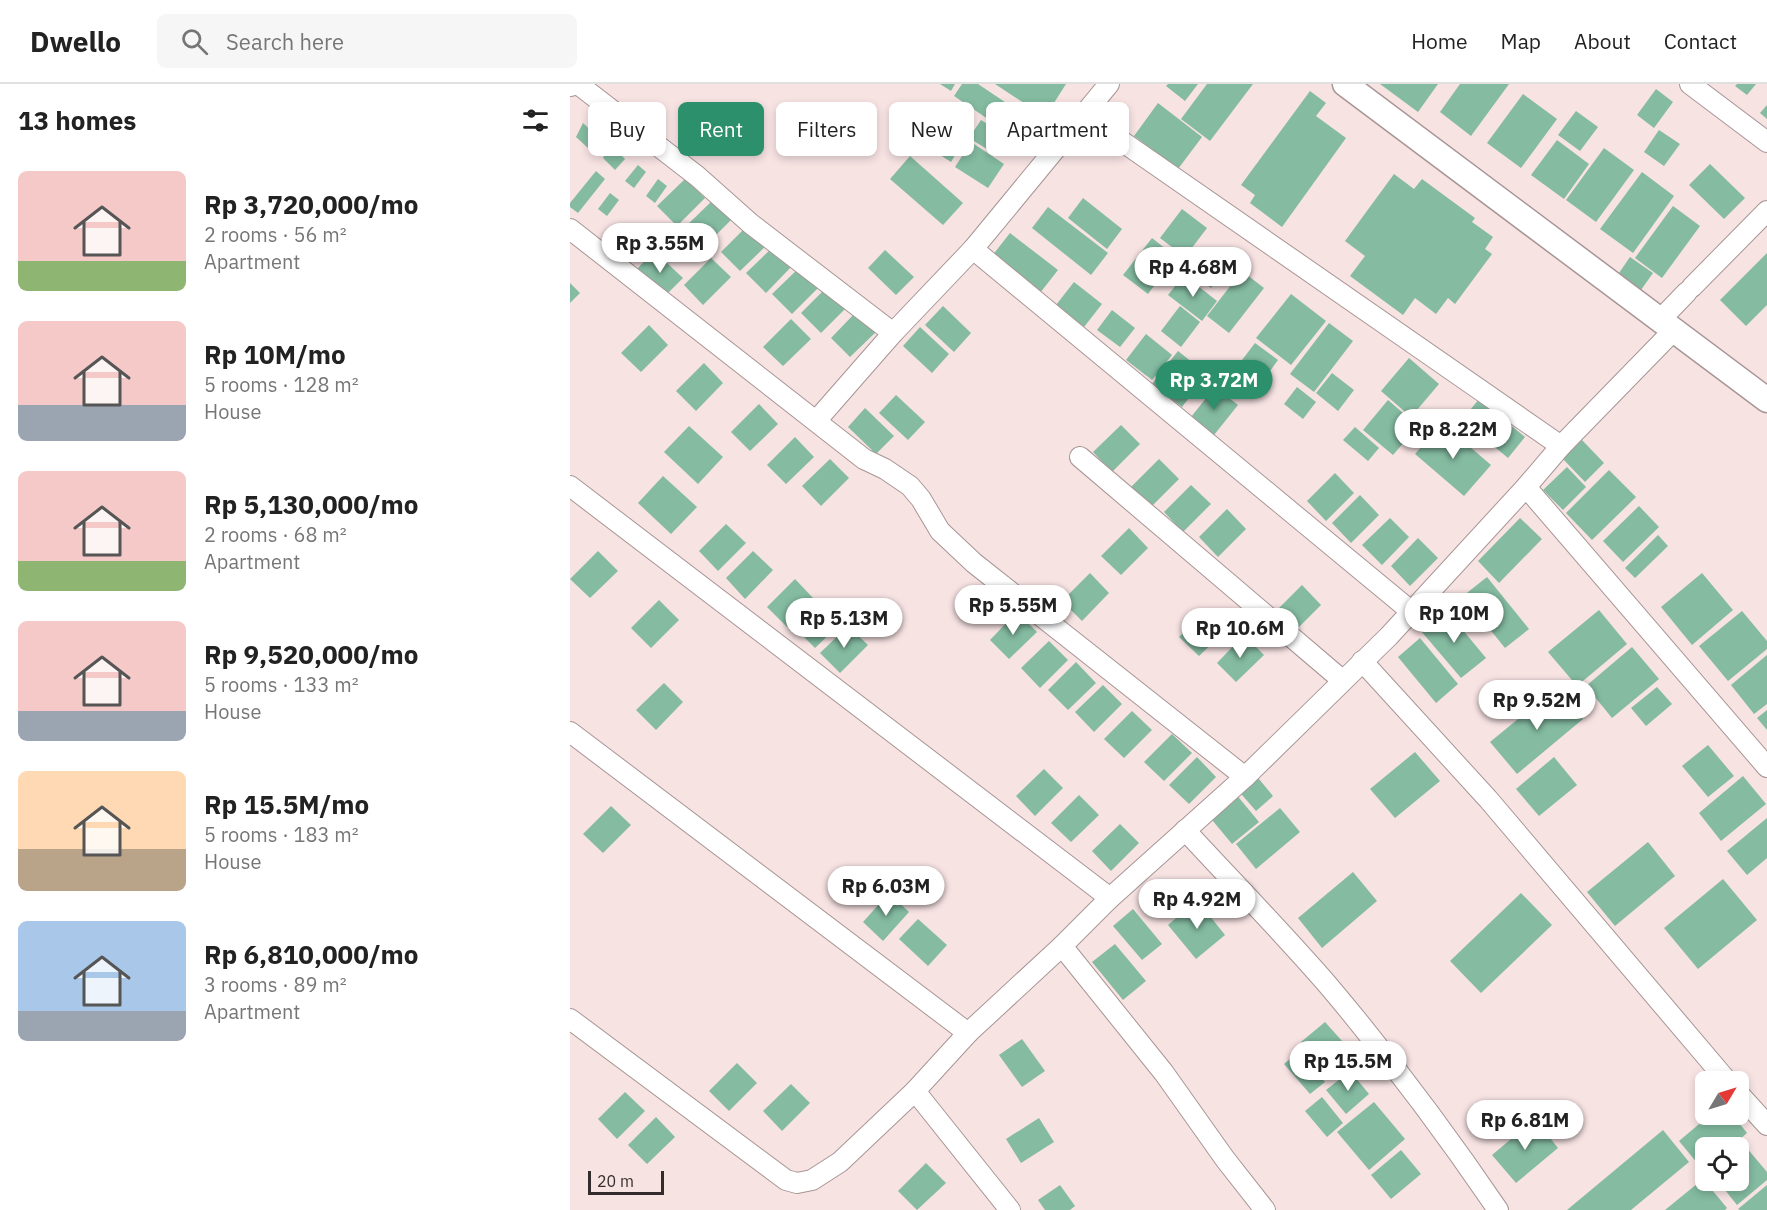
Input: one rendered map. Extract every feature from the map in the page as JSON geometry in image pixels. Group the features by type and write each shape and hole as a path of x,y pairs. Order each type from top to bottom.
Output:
{"street":[{"path":"570,86 578,84 697,176 752,224 892,333"},
{"path":"1094,102 1109,84"},
{"path":"1345,84 1767,400"},
{"path":"1690,84 1767,142"},
{"path":"1129,146 1561,446"},
{"path":"816,421 892,333 973,249 1050,156"},
{"path":"570,1019 786,1180 796,1183 812,1180 840,1162 915,1090 968,1033 1110,898 1245,777 1412,612 1526,487 1668,324 1689,290 1767,211"},
{"path":"570,229 864,459 910,486 921,499 940,531 974,563 1245,777"},
{"path":"973,249 1412,612"},
{"path":"1080,457 1342,680"},
{"path":"570,486 1110,898"},
{"path":"1526,487 1767,767"},
{"path":"1362,661 1488,799 1719,1071"},
{"path":"570,732 968,1033"},
{"path":"1185,830 1333,992 1398,1072 1468,1166 1497,1210"},
{"path":"1062,946 1164,1073 1225,1159 1265,1210"},
{"path":"915,1090 1010,1210"},
{"path":"1749,1105 1767,1125"}],"building":[{"path":"940,84 955,84 951,91"},
{"path":"962,84 978,84 1005,102 986,102 986,118 974,110 974,102 963,102 954,96"},
{"path":"995,84 1066,84 1055,102 1022,102"},
{"path":"1168,84 1198,84 1185,101 1166,86"},
{"path":"1207,84 1253,84 1210,141 1181,119"},
{"path":"1380,84 1438,84 1418,112"},
{"path":"1460,84 1509,84 1471,136 1440,112"},
{"path":"1737,84 1756,84 1747,95 1735,86"},
{"path":"1656,89 1673,102 1654,128 1637,115"},
{"path":"1310,91 1326,103 1316,116 1346,138 1282,227 1250,203 1255,195 1241,185"},
{"path":"1523,94 1557,119 1521,168 1487,143"},
{"path":"1158,103 1202,137 1178,169 1134,136"},
{"path":"1767,105 1767,119 1760,113"},
{"path":"1576,111 1598,127 1580,151 1558,135"},
{"path":"981,120 986,123 986,148 974,141 974,130"},
{"path":"583,123 588,128 588,148 576,137"},
{"path":"1659,130 1680,144 1664,166 1644,152"},
{"path":"1557,140 1589,164 1564,199 1531,175"},
{"path":"974,144 986,152 986,156 992,156 1004,164 988,188 955,167 962,156 974,156"},
{"path":"1604,148 1634,170 1596,222 1566,200"},
{"path":"604,156 622,156 625,159 615,170 603,158"},
{"path":"910,156 963,203 943,225 890,179"},
{"path":"942,156 955,156 951,162"},
{"path":"1710,164 1745,198 1724,219 1689,185"},
{"path":"638,165 646,172 634,188 625,181"},
{"path":"596,171 605,179 578,213 570,207 570,203"},
{"path":"1642,172 1674,196 1633,253 1600,229"},
{"path":"1394,174 1414,189 1422,179 1475,218 1472,222 1493,237 1485,249 1492,254 1455,304 1448,298 1436,314 1415,298 1403,315 1350,276 1365,256 1345,241"},
{"path":"658,179 667,186 655,203 646,196"},
{"path":"685,179 705,198 677,226 657,206"},
{"path":"610,193 619,200 607,216 598,209"},
{"path":"1083,198 1122,229 1107,249 1068,218"},
{"path":"712,201 731,220 703,248 684,228"},
{"path":"1673,206 1700,226 1662,278 1635,258"},
{"path":"1048,207 1108,253 1091,275 1032,228"},
{"path":"1182,209 1207,228 1185,257 1160,238"},
{"path":"749,224 768,244 740,271 721,252"},
{"path":"1010,233 1058,270 1040,293 992,256"},
{"path":"1152,238 1176,257 1148,294 1123,275"},
{"path":"774,246 793,265 766,293 746,273"},
{"path":"1211,249 1230,263 1211,288 1192,273"},
{"path":"885,250 914,277 896,295 868,268"},
{"path":"654,251 683,278 665,296 637,269"},
{"path":"1767,253 1767,305 1746,326 1720,300"},
{"path":"1630,257 1653,273 1641,290 1619,273"},
{"path":"711,258 731,277 703,305 684,285"},
{"path":"800,267 820,286 792,314 772,294"},
{"path":"1242,271 1264,288 1229,333 1207,316"},
{"path":"1184,275 1217,301 1202,321 1168,295"},
{"path":"1074,282 1102,304 1084,327 1056,305"},
{"path":"570,283 580,293 570,303"},
{"path":"829,285 849,305 821,333 801,313"},
{"path":"1291,294 1326,321 1291,365 1256,338"},
{"path":"943,306 971,333 954,352 925,325"},
{"path":"1180,306 1200,322 1181,347 1161,331"},
{"path":"858,310 878,330 850,357 831,338"},
{"path":"1112,310 1135,328 1120,347 1097,330"},
{"path":"791,319 811,339 783,366 763,347"},
{"path":"1329,323 1353,341 1314,392 1290,374"},
{"path":"649,325 668,345 641,372 621,353"},
{"path":"920,327 949,354 932,373 903,346"},
{"path":"1146,334 1172,355 1152,380 1126,360"},
{"path":"1255,343 1278,360 1262,382 1239,364"},
{"path":"1178,351 1207,374 1182,407 1152,384"},
{"path":"1409,358 1439,384 1411,417 1381,391"},
{"path":"704,363 723,383 696,411 676,391"},
{"path":"1332,373 1354,390 1338,411 1316,393"},
{"path":"1215,387 1238,405 1214,435 1191,417"},
{"path":"1297,387 1316,402 1303,419 1284,404"},
{"path":"896,395 925,422 908,440 879,413"},
{"path":"1479,399 1525,437 1508,458 1462,420"},
{"path":"1388,400 1418,426 1393,455 1363,430"},
{"path":"759,404 778,424 750,451 731,432"},
{"path":"865,408 894,436 876,454 848,427"},
{"path":"1442,423 1491,465 1464,496 1415,454"},
{"path":"1121,425 1140,444 1112,472 1093,452"},
{"path":"689,426 723,457 698,484 664,452"},
{"path":"1355,427 1379,448 1368,461 1343,440"},
{"path":"795,437 814,457 786,484 767,465"},
{"path":"1582,440 1604,463 1585,482 1563,459"},
{"path":"830,459 849,478 821,506 802,486"},
{"path":"1159,459 1179,479 1151,507 1131,487"},
{"path":"1567,467 1586,487 1563,510 1543,490"},
{"path":"1609,470 1636,497 1592,540 1566,513"},
{"path":"1335,473 1354,493 1326,521 1307,501"},
{"path":"663,476 697,507 671,534 638,503"},
{"path":"1191,485 1211,504 1183,532 1164,512"},
{"path":"1360,495 1379,515 1351,543 1332,523"},
{"path":"1639,506 1659,527 1623,562 1603,541"},
{"path":"1227,509 1246,529 1218,557 1199,537"},
{"path":"1390,518 1409,537 1382,565 1362,545"},
{"path":"1520,518 1542,539 1499,583 1478,561"},
{"path":"726,524 746,543 718,571 699,551"},
{"path":"1129,528 1148,548 1121,575 1101,556"},
{"path":"1658,535 1668,546 1635,578 1625,568"},
{"path":"1418,538 1438,558 1410,586 1391,566"},
{"path":"598,551 618,571 590,598 570,579"},
{"path":"753,551 773,570 745,599 726,578"},
{"path":"1090,573 1109,593 1082,621 1062,601"},
{"path":"1702,573 1733,610 1692,645 1661,607"},
{"path":"1487,577 1529,629 1505,648 1463,596"},
{"path":"795,579 814,599 787,627 767,607"},
{"path":"1302,585 1321,605 1294,632 1274,613"},
{"path":"659,600 679,620 651,648 631,628"},
{"path":"823,601 843,621 815,648 796,629"},
{"path":"1207,609 1227,629 1199,656 1179,637"},
{"path":"1599,610 1627,644 1577,686 1548,652"},
{"path":"1447,611 1486,658 1461,678 1421,631"},
{"path":"1742,611 1767,641 1767,649 1728,681 1699,646"},
{"path":"1017,612 1037,632 1009,659 990,640"},
{"path":"848,626 868,645 840,673 820,653"},
{"path":"1244,635 1264,655 1236,682 1217,663"},
{"path":"1420,638 1458,684 1436,703 1398,657"},
{"path":"1049,641 1068,660 1040,688 1021,668"},
{"path":"1632,647 1659,679 1612,718 1586,686"},
{"path":"1767,655 1767,704 1754,714 1731,685"},
{"path":"1076,662 1096,683 1068,710 1048,690"},
{"path":"664,683 683,702 656,730 636,710"},
{"path":"1103,685 1122,704 1094,732 1075,712"},
{"path":"1557,687 1583,719 1517,774 1490,742"},
{"path":"1657,687 1672,704 1646,726 1631,708"},
{"path":"1767,710 1767,730 1757,718"},
{"path":"1132,711 1152,730 1124,758 1104,739"},
{"path":"1172,734 1192,753 1164,781 1144,762"},
{"path":"1708,745 1734,776 1708,797 1682,766"},
{"path":"1415,752 1440,781 1395,818 1370,789"},
{"path":"1197,757 1216,777 1189,804 1169,785"},
{"path":"1554,757 1577,785 1539,816 1516,789"},
{"path":"1044,769 1063,788 1035,816 1016,796"},
{"path":"1254,773 1273,796 1256,811 1236,788"},
{"path":"1743,776 1766,804 1721,841 1699,813"},
{"path":"1235,793 1259,822 1232,844 1208,815"},
{"path":"1079,795 1099,815 1071,842 1051,823"},
{"path":"611,806 631,825 603,853 583,834"},
{"path":"1280,808 1300,832 1256,869 1236,844"},
{"path":"1767,818 1767,858 1747,875 1727,851"},
{"path":"1120,824 1139,843 1111,871 1092,851"},
{"path":"1648,842 1675,876 1615,926 1587,892"},
{"path":"1353,872 1377,901 1322,948 1298,918"},
{"path":"1723,879 1757,920 1698,969 1664,928"},
{"path":"889,893 909,912 883,941 863,922"},
{"path":"1521,893 1552,925 1481,993 1450,961"},
{"path":"1197,900 1225,935 1196,959 1168,925"},
{"path":"1133,909 1162,944 1142,960 1113,926"},
{"path":"918,919 947,945 928,966 899,939"},
{"path":"1115,944 1146,981 1123,1000 1092,962"},
{"path":"1325,1022 1343,1042 1318,1062 1301,1042"},
{"path":"1022,1039 1045,1071 1022,1087 999,1055"},
{"path":"1299,1051 1325,1082 1310,1094 1284,1064"},
{"path":"737,1063 757,1083 729,1111 709,1091"},
{"path":"1350,1071 1369,1094 1346,1114 1326,1090"},
{"path":"791,1084 810,1103 782,1131 763,1111"},
{"path":"625,1092 645,1111 617,1139 598,1119"},
{"path":"1322,1097 1343,1123 1327,1137 1305,1111"},
{"path":"1374,1102 1405,1139 1369,1170 1337,1132"},
{"path":"656,1117 675,1137 647,1164 628,1145"},
{"path":"1039,1118 1054,1142 1021,1163 1006,1139"},
{"path":"1535,1119 1558,1148 1516,1183 1492,1155"},
{"path":"1698,1125 1741,1125 1747,1133 1742,1137 1695,1137 1695,1160 1679,1141"},
{"path":"1663,1130 1689,1162 1631,1210 1567,1210"},
{"path":"1401,1150 1421,1174 1391,1199 1371,1175"},
{"path":"1749,1151 1767,1172 1767,1180 1737,1205 1726,1191 1749,1191"},
{"path":"926,1163 946,1183 917,1210 898,1191"},
{"path":"1060,1185 1075,1206 1070,1210 1045,1210 1038,1200"},
{"path":"1767,1185 1767,1210 1738,1209"},
{"path":"1695,1186 1695,1191 1713,1191 1727,1208 1725,1210 1665,1210"}]}
